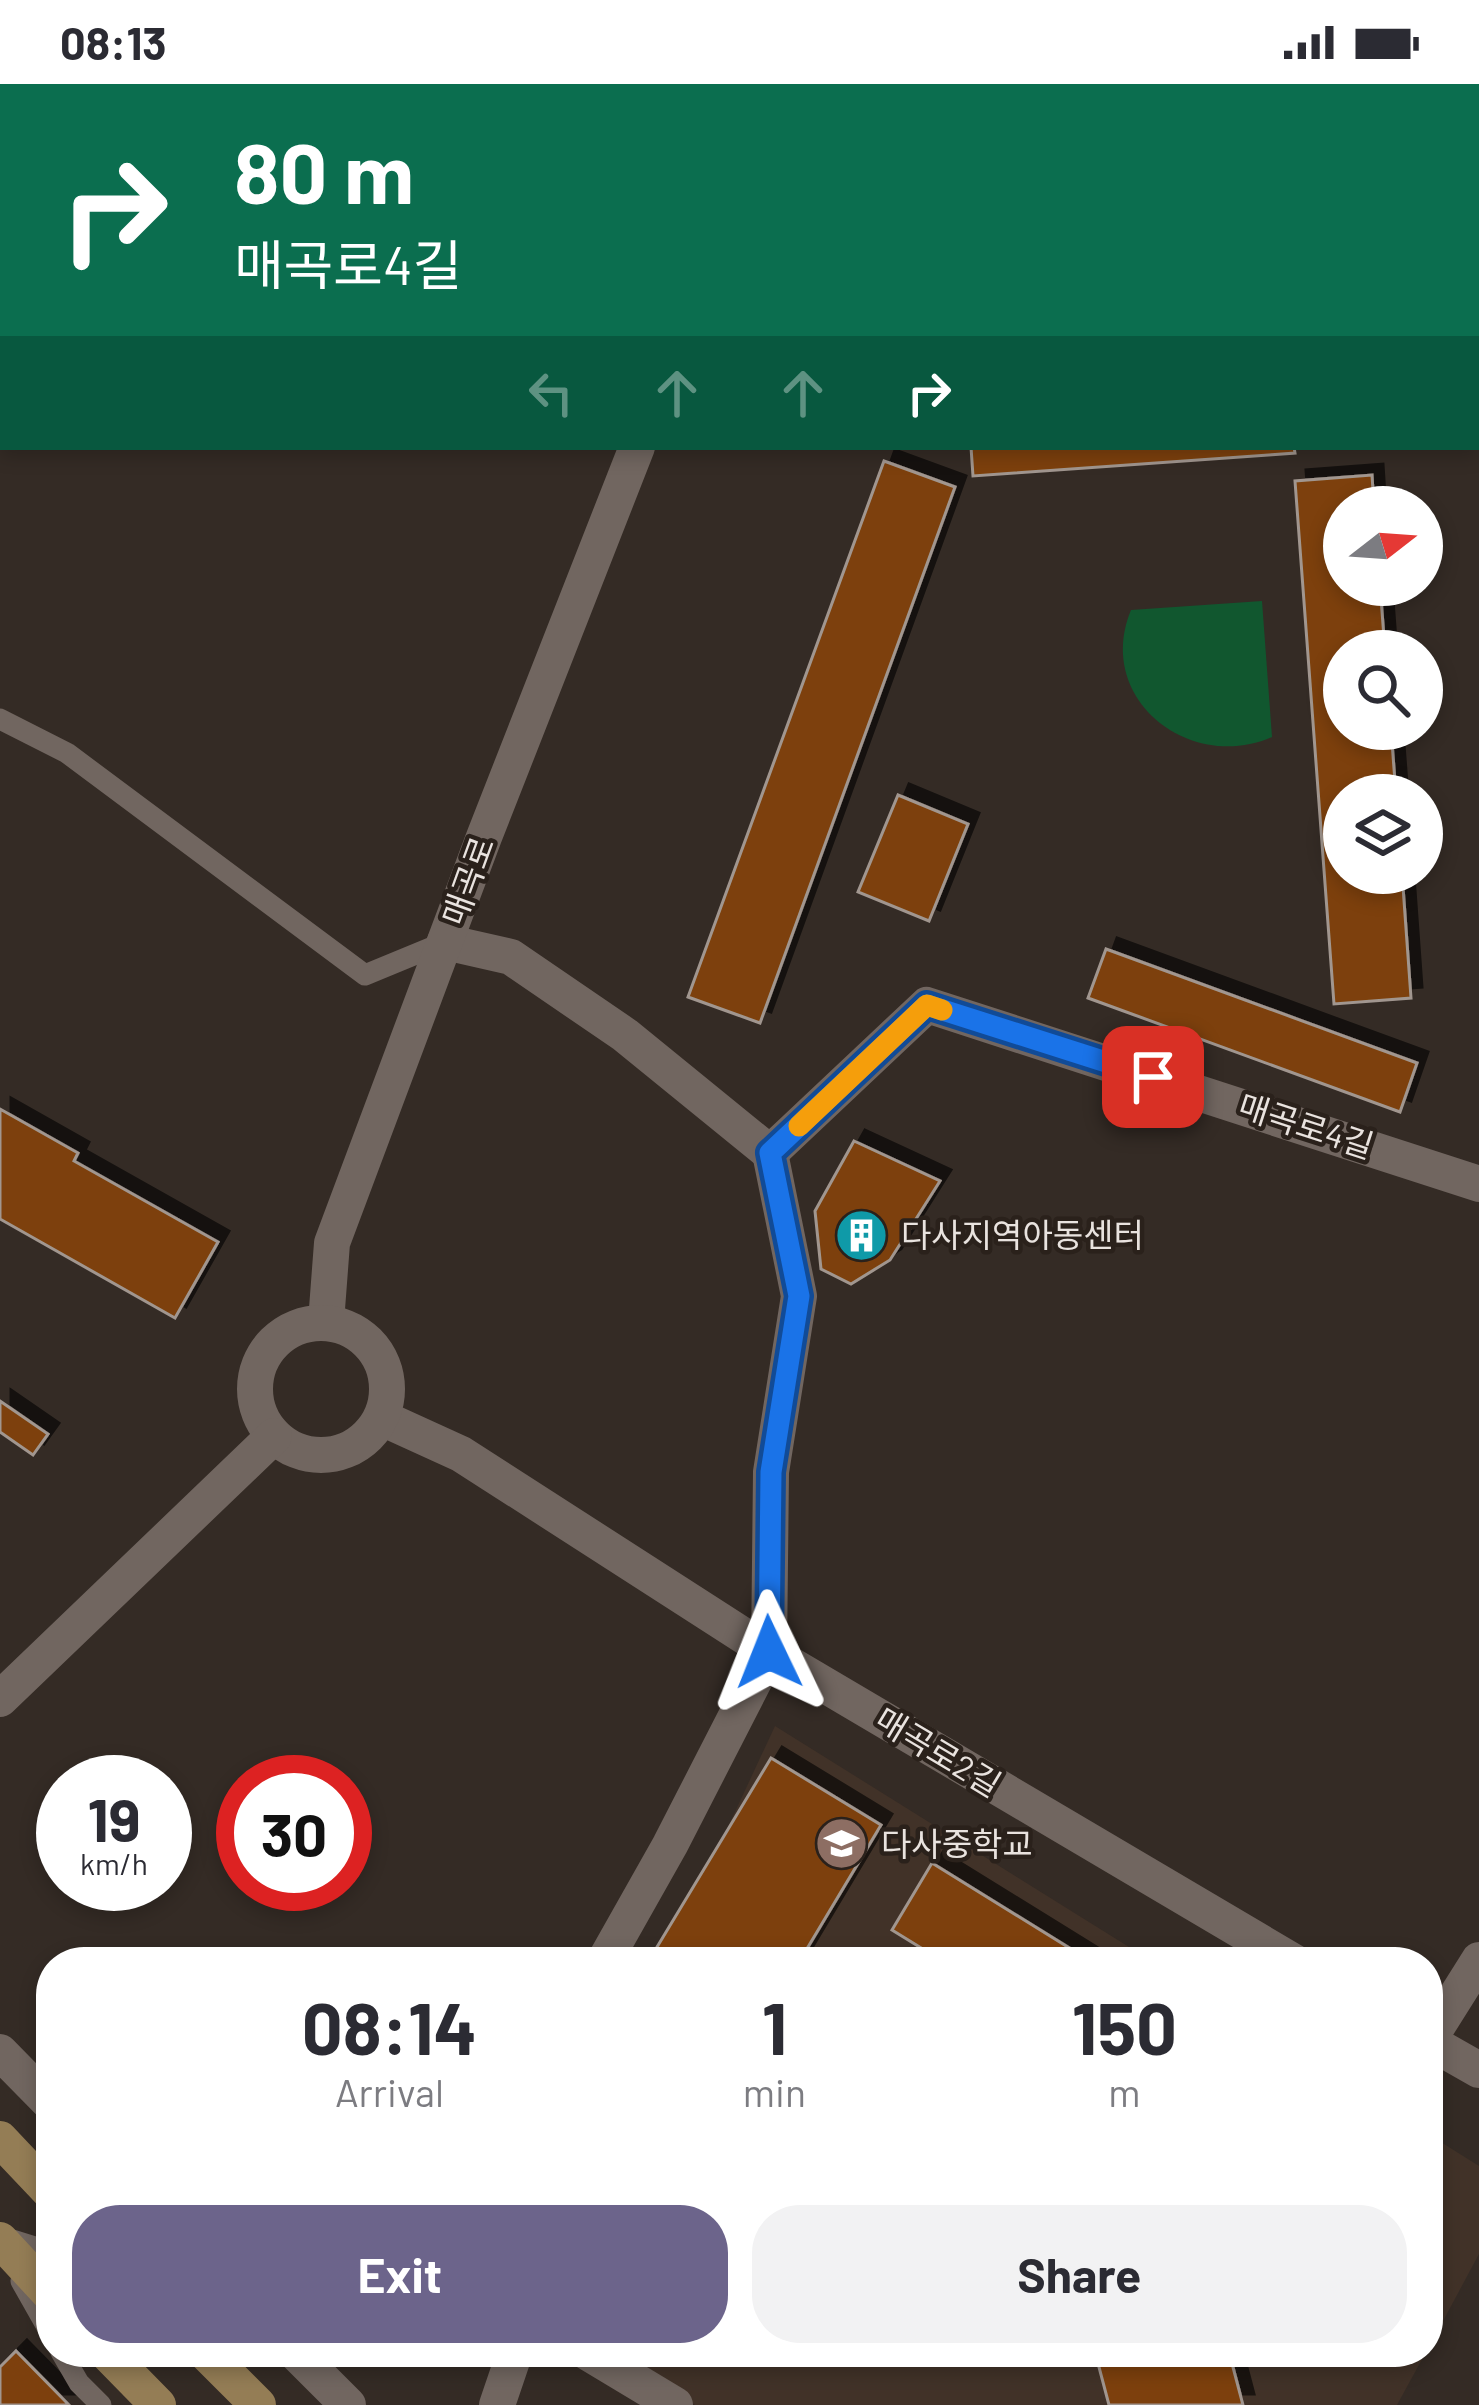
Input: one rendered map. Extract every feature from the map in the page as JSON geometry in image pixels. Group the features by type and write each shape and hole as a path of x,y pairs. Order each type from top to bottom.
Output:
{"main road":[{"path":"0,2139 36,2177"},
{"path":"0,2240 36,2279"},
{"path":"121,2367 158,2405"},
{"path":"221,2367 258,2405"}],"street":[{"name":"매곡로","path":"326,1322 332,1243 637,450"},
{"path":"446,942 512,957 625,1035 770,1153 799,1296 771,1472 769,1652 612,1947"},
{"name":"매곡로4길","path":"770,1153 927,1005 1479,1184"},
{"path":"326,1322 349,1328 368,1340 380,1358 388,1398 382,1418 353,1447 334,1455 293,1450 274,1436 261,1417 255,1395 257,1372 266,1351 283,1334 304,1324 326,1322"},
{"name":"매곡로2길","path":"382,1418 461,1454 769,1652 1269,1947"},
{"path":"0,1699 274,1436"},
{"path":"1443,2017 1479,1960"},
{"path":"1443,2050 1479,2070"},
{"path":"0,2052 36,2089"},
{"path":"311,2367 348,2405"},
{"path":"497,2405 510,2367"},
{"path":"612,2367 675,2405"}],"lane":[{"path":"0,719 67,753 365,976 446,942"},
{"path":"0,2240 36,2248"},
{"path":"0,2240 36,2306"},
{"path":"70,2367 101,2405"}],"shaded area":[{"name":"다사중학교","path":"775,1726 1129,1947 672,1947"},
{"path":"1443,2143 1479,2166 1479,2254 1443,2321"},
{"path":"630,2367 1418,2367 1397,2405 695,2405"}],"green space":[{"path":"1262,601 1272,737 1241,746 1210,745 1182,736 1157,720 1138,699 1126,672 1123,642 1131,610"}],"building":[{"path":"971,450 1295,453 973,476"},
{"path":"884,461 955,487 760,1023 688,997"},
{"path":"1372,475 1373,486 1323,486 1323,606 1382,606 1383,630 1323,630 1323,750 1393,750 1394,774 1323,774 1323,856 1295,481"},
{"path":"898,795 968,824 929,921 858,892"},
{"path":"1326,894 1404,894 1411,998 1334,1004"},
{"path":"1106,949 1417,1063 1400,1112 1088,998"},
{"path":"0,1109 78,1153 74,1161 218,1242 175,1318 0,1219"},
{"name":"다사지역아동센터","path":"854,1141 940,1181 890,1260 851,1284 821,1269 815,1211"},
{"path":"0,1401 48,1434 33,1455 0,1432"},
{"path":"771,1758 881,1825 808,1947 657,1947"},
{"path":"932,1863 1068,1947 920,1947 892,1930"},
{"path":"16,2351 69,2405 0,2405 0,2367"},
{"path":"1099,2367 1233,2367 1243,2405 1109,2405"}],"slow traffic":[{"path":"799,1126 927,1005 942,1010"}],"place":[{"name":"다사지역아동센터","path":"862,1235"},
{"name":"다사중학교","path":"842,1844"}],"route":[{"path":"769,1652 771,1472 799,1296 770,1153 927,1005 1153,1077"}]}
